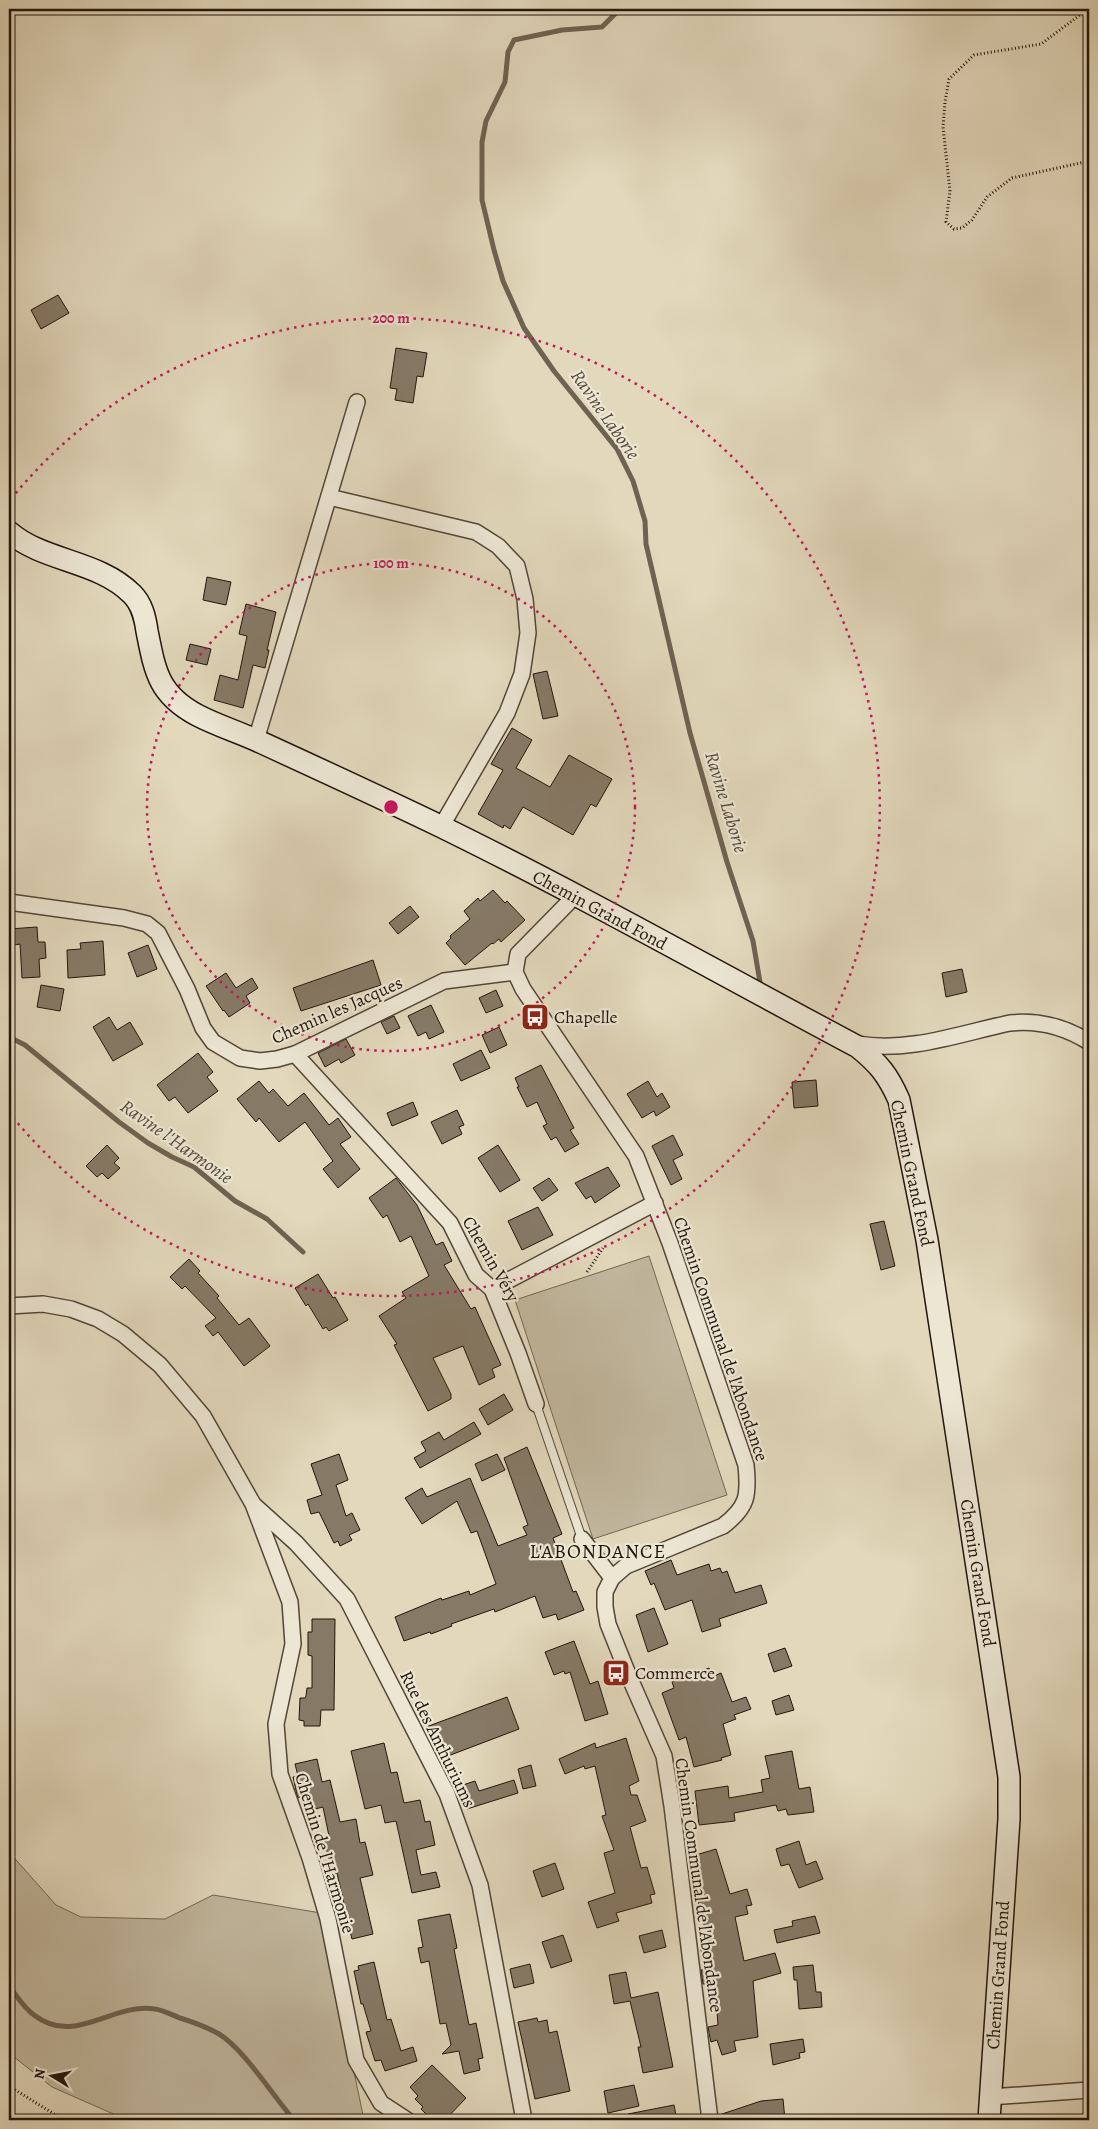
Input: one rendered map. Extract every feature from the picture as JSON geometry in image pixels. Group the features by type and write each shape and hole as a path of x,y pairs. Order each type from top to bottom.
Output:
{"street":[{"path":"256,740 357,402"},
{"path":"328,497 476,532 498,546 517,566 525,599 528,633 522,674 507,713 441,827"},
{"name":"Chemin Grand Fond","path":"9,532 21,542 115,580 133,595 144,613 152,660 160,681 169,696 197,715 256,740 441,827 572,895 858,1047 877,1063 891,1081 900,1109 928,1250 1009,1777 1009,1818 989,2120"},
{"path":"515,972 518,954 568,903 572,895"},
{"name":"Chemin les Jacques","path":"9,902 124,918 147,924 158,933 187,989 203,1028 213,1042 240,1058 260,1061 295,1054 444,981 515,972"},
{"name":"Chemin Communal de l'Abondance","path":"515,972 523,989 636,1156 655,1203 746,1465 748,1486 745,1504 736,1516 723,1526 626,1566 612,1578 606,1592 605,1607 608,1624 664,1756 674,1816 710,2120"},
{"path":"858,1047 858,1044 878,1048 899,1047 1025,1021 1058,1028 1089,1042"},
{"name":"Chemin Véry","path":"295,1054 450,1223 476,1275 492,1289 536,1404"},
{"path":"492,1289 655,1203"},
{"name":"Chemin de l'Harmonie","path":"9,1306 43,1304 71,1308 98,1319 123,1334 160,1365 203,1416 253,1504 290,1602 293,1644 276,1724 280,1774 310,1858 328,1919 356,2060 381,2103 407,2120"},
{"name":"Rue des Anthuriums","path":"253,1504 296,1543 347,1599 447,1794 480,1884 524,2120"},
{"name":"Chemin Véry","path":"582,1540 612,1578"},
{"path":"990,2098 1089,2090"}],"lane":[{"name":"Chemin Véry","path":"536,1404 582,1540"}],"path":[{"path":"1088,9 1041,44 974,55 949,79 943,127 950,191 946,222 954,229 962,228 972,220 987,196 1012,178 1089,161"},
{"path":"9,2086 54,2114 71,2120"}],"shaded area":[{"path":"649,1256 727,1495 593,1539 515,1300"},
{"path":"9,1852 56,1905 81,1917 165,1919 213,1895 321,1913 364,2120 127,2120 52,2087 9,2053"}],"building":[{"path":"58,295 69,313 41,329 31,310"},
{"path":"396,348 427,353 423,377 417,376 413,403 395,400 397,389 390,388"},
{"path":"207,577 231,582 226,605 203,600"},
{"path":"246,604 276,612 267,650 269,650 265,668 253,665 243,708 214,700 220,675 238,680 247,636 239,634"},
{"path":"190,644 211,649 207,665 186,660"},
{"path":"547,671 558,716 543,719 533,674"},
{"path":"512,728 532,740 516,768 550,787 569,755 612,779 596,807 591,804 573,835 523,807 510,829 504,825 503,828 478,814 503,770 491,764"},
{"path":"493,890 505,903 507,901 525,920 501,942 499,939 492,943 465,965 446,943 451,938 450,936 470,919 464,911 478,898 480,901"},
{"path":"410,906 419,917 398,934 389,923"},
{"path":"37,927 38,942 45,942 46,958 39,959 40,977 22,978 20,944 9,946 9,929"},
{"path":"103,941 105,975 68,978 67,950 81,949 80,943"},
{"path":"148,945 157,969 137,977 128,953"},
{"path":"373,960 381,985 301,1011 293,988"},
{"path":"962,969 967,992 946,997 942,973"},
{"path":"226,973 236,988 252,978 258,988 246,996 250,1003 229,1017 206,986"},
{"path":"41,985 64,989 60,1011 37,1007"},
{"path":"496,990 503,1006 486,1013 479,998"},
{"path":"431,1005 444,1032 429,1039 426,1032 418,1036 408,1016"},
{"path":"394,1016 400,1028 387,1034 381,1022"},
{"path":"109,1017 117,1030 130,1022 143,1044 113,1061 93,1027"},
{"path":"499,1027 507,1045 490,1053 482,1035"},
{"path":"346,1039 355,1055 341,1063 339,1059 325,1067 318,1053"},
{"path":"481,1050 490,1068 461,1081 453,1064"},
{"path":"198,1053 213,1072 207,1077 218,1091 188,1113 175,1097 169,1101 157,1085"},
{"path":"541,1065 574,1128 570,1130 579,1144 565,1152 556,1137 551,1140 543,1126 547,1124 537,1102 527,1107 517,1087 519,1087 515,1078"},
{"path":"816,1080 818,1106 794,1108 792,1082"},
{"path":"259,1081 269,1093 273,1089 288,1106 304,1093 329,1125 338,1118 351,1137 340,1144 360,1169 338,1188 323,1169 333,1161 305,1122 279,1142 259,1118 256,1122 237,1099"},
{"path":"648,1081 657,1097 662,1093 670,1107 656,1116 654,1111 642,1118 627,1094"},
{"path":"413,1102 418,1115 392,1126 387,1113"},
{"path":"457,1110 464,1125 459,1127 462,1134 442,1144 431,1122"},
{"path":"673,1135 683,1155 673,1160 682,1179 671,1185 652,1146"},
{"path":"107,1145 119,1158 114,1163 120,1168 108,1179 102,1173 97,1177 86,1166"},
{"path":"498,1145 520,1180 500,1192 478,1158"},
{"path":"608,1167 620,1186 595,1203 591,1196 586,1199 575,1183"},
{"path":"396,1178 417,1205 436,1245 443,1242 452,1261 444,1265 471,1309 475,1307 501,1365 492,1369 495,1377 479,1385 463,1346 433,1358 451,1394 451,1399 428,1411 394,1345 397,1344 379,1316 406,1298 402,1292 429,1276 411,1236 400,1242 387,1215 383,1218 369,1198"},
{"path":"549,1178 558,1190 542,1201 533,1188"},
{"path":"538,1207 553,1235 522,1250 508,1221"},
{"path":"884,1221 895,1266 881,1270 870,1224"},
{"path":"189,1259 200,1271 198,1273 219,1296 217,1298 239,1325 249,1318 270,1346 244,1366 218,1332 213,1336 205,1326 216,1318 185,1286 182,1289 170,1277"},
{"path":"318,1274 333,1298 335,1297 348,1320 329,1331 326,1327 323,1329 308,1304 306,1306 295,1288"},
{"path":"504,1394 513,1410 488,1425 479,1409"},
{"path":"474,1422 481,1434 420,1468 414,1458 426,1451 421,1442 439,1432 444,1440"},
{"path":"527,1447 562,1534 553,1538 573,1592 576,1591 584,1610 558,1620 556,1614 543,1618 535,1596 495,1612 494,1609 451,1624 452,1626 431,1634 430,1632 404,1641 395,1617 441,1598 442,1600 469,1591 470,1595 496,1584 477,1531 471,1533 457,1501 422,1524 405,1498 422,1488 427,1497 470,1478 498,1546 527,1535 523,1527 528,1525 504,1458"},
{"path":"339,1454 348,1480 336,1485 346,1516 352,1513 360,1530 349,1535 352,1540 340,1546 338,1541 334,1543 319,1512 311,1514 307,1500 322,1495 311,1464"},
{"path":"497,1454 505,1470 482,1481 475,1464"},
{"path":"671,1560 677,1575 709,1564 711,1571 720,1568 722,1573 727,1571 735,1593 761,1585 767,1603 719,1619 721,1626 702,1632 692,1600 665,1610 654,1583 651,1585 645,1571"},
{"path":"654,1608 668,1644 648,1652 636,1615"},
{"path":"312,1619 335,1619 334,1710 321,1710 320,1726 304,1726 304,1721 299,1720 300,1698 305,1698 307,1688 312,1688 312,1656 308,1655 308,1632 312,1632"},
{"path":"574,1641 590,1684 598,1681 608,1714 585,1721 570,1672 565,1674 564,1671 554,1675 545,1652"},
{"path":"785,1648 792,1666 774,1672 768,1654"},
{"path":"709,1668 712,1677 721,1673 732,1702 746,1697 751,1709 734,1715 736,1719 723,1724 731,1755 721,1758 722,1760 694,1767 686,1737 679,1740 662,1693 674,1688 672,1682"},
{"path":"789,1695 794,1710 776,1715 772,1701"},
{"path":"507,1697 519,1729 440,1759 426,1727"},
{"path":"626,1738 639,1781 629,1786 631,1795 637,1795 646,1821 630,1827 641,1868 647,1867 655,1894 650,1895 652,1903 616,1913 619,1921 597,1928 588,1902 615,1893 604,1853 614,1850 602,1816 606,1815 595,1766 585,1769 584,1766 565,1774 559,1759 595,1743 596,1748"},
{"path":"384,1743 391,1773 397,1772 404,1803 420,1800 425,1822 430,1821 435,1845 416,1850 421,1875 436,1872 440,1887 412,1893 396,1821 385,1823 381,1805 365,1809 351,1751"},
{"path":"792,1751 799,1789 810,1787 814,1812 788,1815 786,1809 778,1811 776,1805 734,1813 735,1821 699,1825 695,1791 728,1786 729,1798 763,1792 761,1780 770,1778 765,1756"},
{"path":"317,1759 322,1782 330,1780 340,1822 356,1819 360,1843 365,1842 373,1875 360,1878 373,1934 352,1939 349,1927 344,1928 339,1905 344,1904 337,1873 332,1874 324,1837 329,1836 323,1807 307,1811 303,1796 298,1798 297,1795 293,1777 298,1776 295,1764"},
{"path":"531,1765 536,1786 523,1789 518,1769"},
{"path":"514,1780 518,1793 467,1809 460,1786 475,1781 479,1791"},
{"path":"799,1841 806,1865 816,1861 823,1879 799,1888 789,1864 781,1866 776,1849"},
{"path":"716,1849 730,1894 747,1889 752,1905 746,1906 748,1914 735,1917 744,1961 775,1953 781,1973 753,1981 758,2037 734,2041 736,2051 722,2055 717,2040 711,2042 708,2027 718,2025 715,1983 703,1984 701,1970 705,1969 700,1945 709,1943 698,1902 703,1901 689,1857"},
{"path":"555,1863 564,1889 542,1897 533,1871"},
{"path":"450,1914 457,1948 454,1949 469,2025 476,2023 483,2058 478,2059 480,2070 464,2074 459,2051 442,2054 451,2045 446,2023 440,2024 429,1961 421,1963 418,1948 423,1947 418,1920"},
{"path":"815,1916 820,1933 777,1943 774,1930 793,1926 792,1921"},
{"path":"662,1930 666,1947 644,1953 639,1936"},
{"path":"563,1935 572,1961 551,1968 542,1942"},
{"path":"374,1962 387,2020 391,2019 401,2051 413,2047 417,2061 385,2071 381,2060 375,2061 366,2032 371,2031 363,2004 361,2004 354,1971 359,1970 358,1966"},
{"path":"530,1964 534,1983 514,1988 510,1969"},
{"path":"813,1965 816,1992 821,1992 822,2007 799,2009 797,1980 794,1980 793,1967"},
{"path":"626,1972 631,1998 658,1992 673,2067 643,2073 638,2047 641,2047 630,2001 614,2004 609,1975"},
{"path":"537,2018 538,2022 547,2020 549,2033 557,2031 570,2091 535,2099 518,2022"},
{"path":"803,2039 805,2052 799,2053 800,2058 773,2065 770,2044"},
{"path":"432,2065 466,2098 445,2120 432,2120 421,2109 423,2107 415,2099 418,2096 410,2087"},
{"path":"634,2085 639,2106 608,2113 604,2091"},
{"path":"783,2099 785,2120 719,2120 719,2115 761,2101"},
{"path":"674,2105 677,2120 628,2120 628,2114"}],"waterway":[{"name":"Ravine Laborie","path":"620,9 602,27 562,30 514,40 508,52 505,82 486,121 482,142 482,200 503,281 524,328 554,371 617,449 633,481 645,521 646,544 690,733 727,862 753,941 761,988"},
{"name":"Ravine l'Harmonie","path":"9,1037 25,1045 119,1122 148,1143 194,1167 235,1201 267,1219 303,1252"},
{"path":"9,1986 30,2012 49,2024 64,2027 79,2025 124,2011 155,2009 210,2029 238,2050 294,2120"}],"place":[{"name":"Chapelle","path":"535,1017"},
{"name":"Commerce","path":"616,1673"}],"district":[{"name":"L'ABONDANCE","path":"598,1551"}]}
